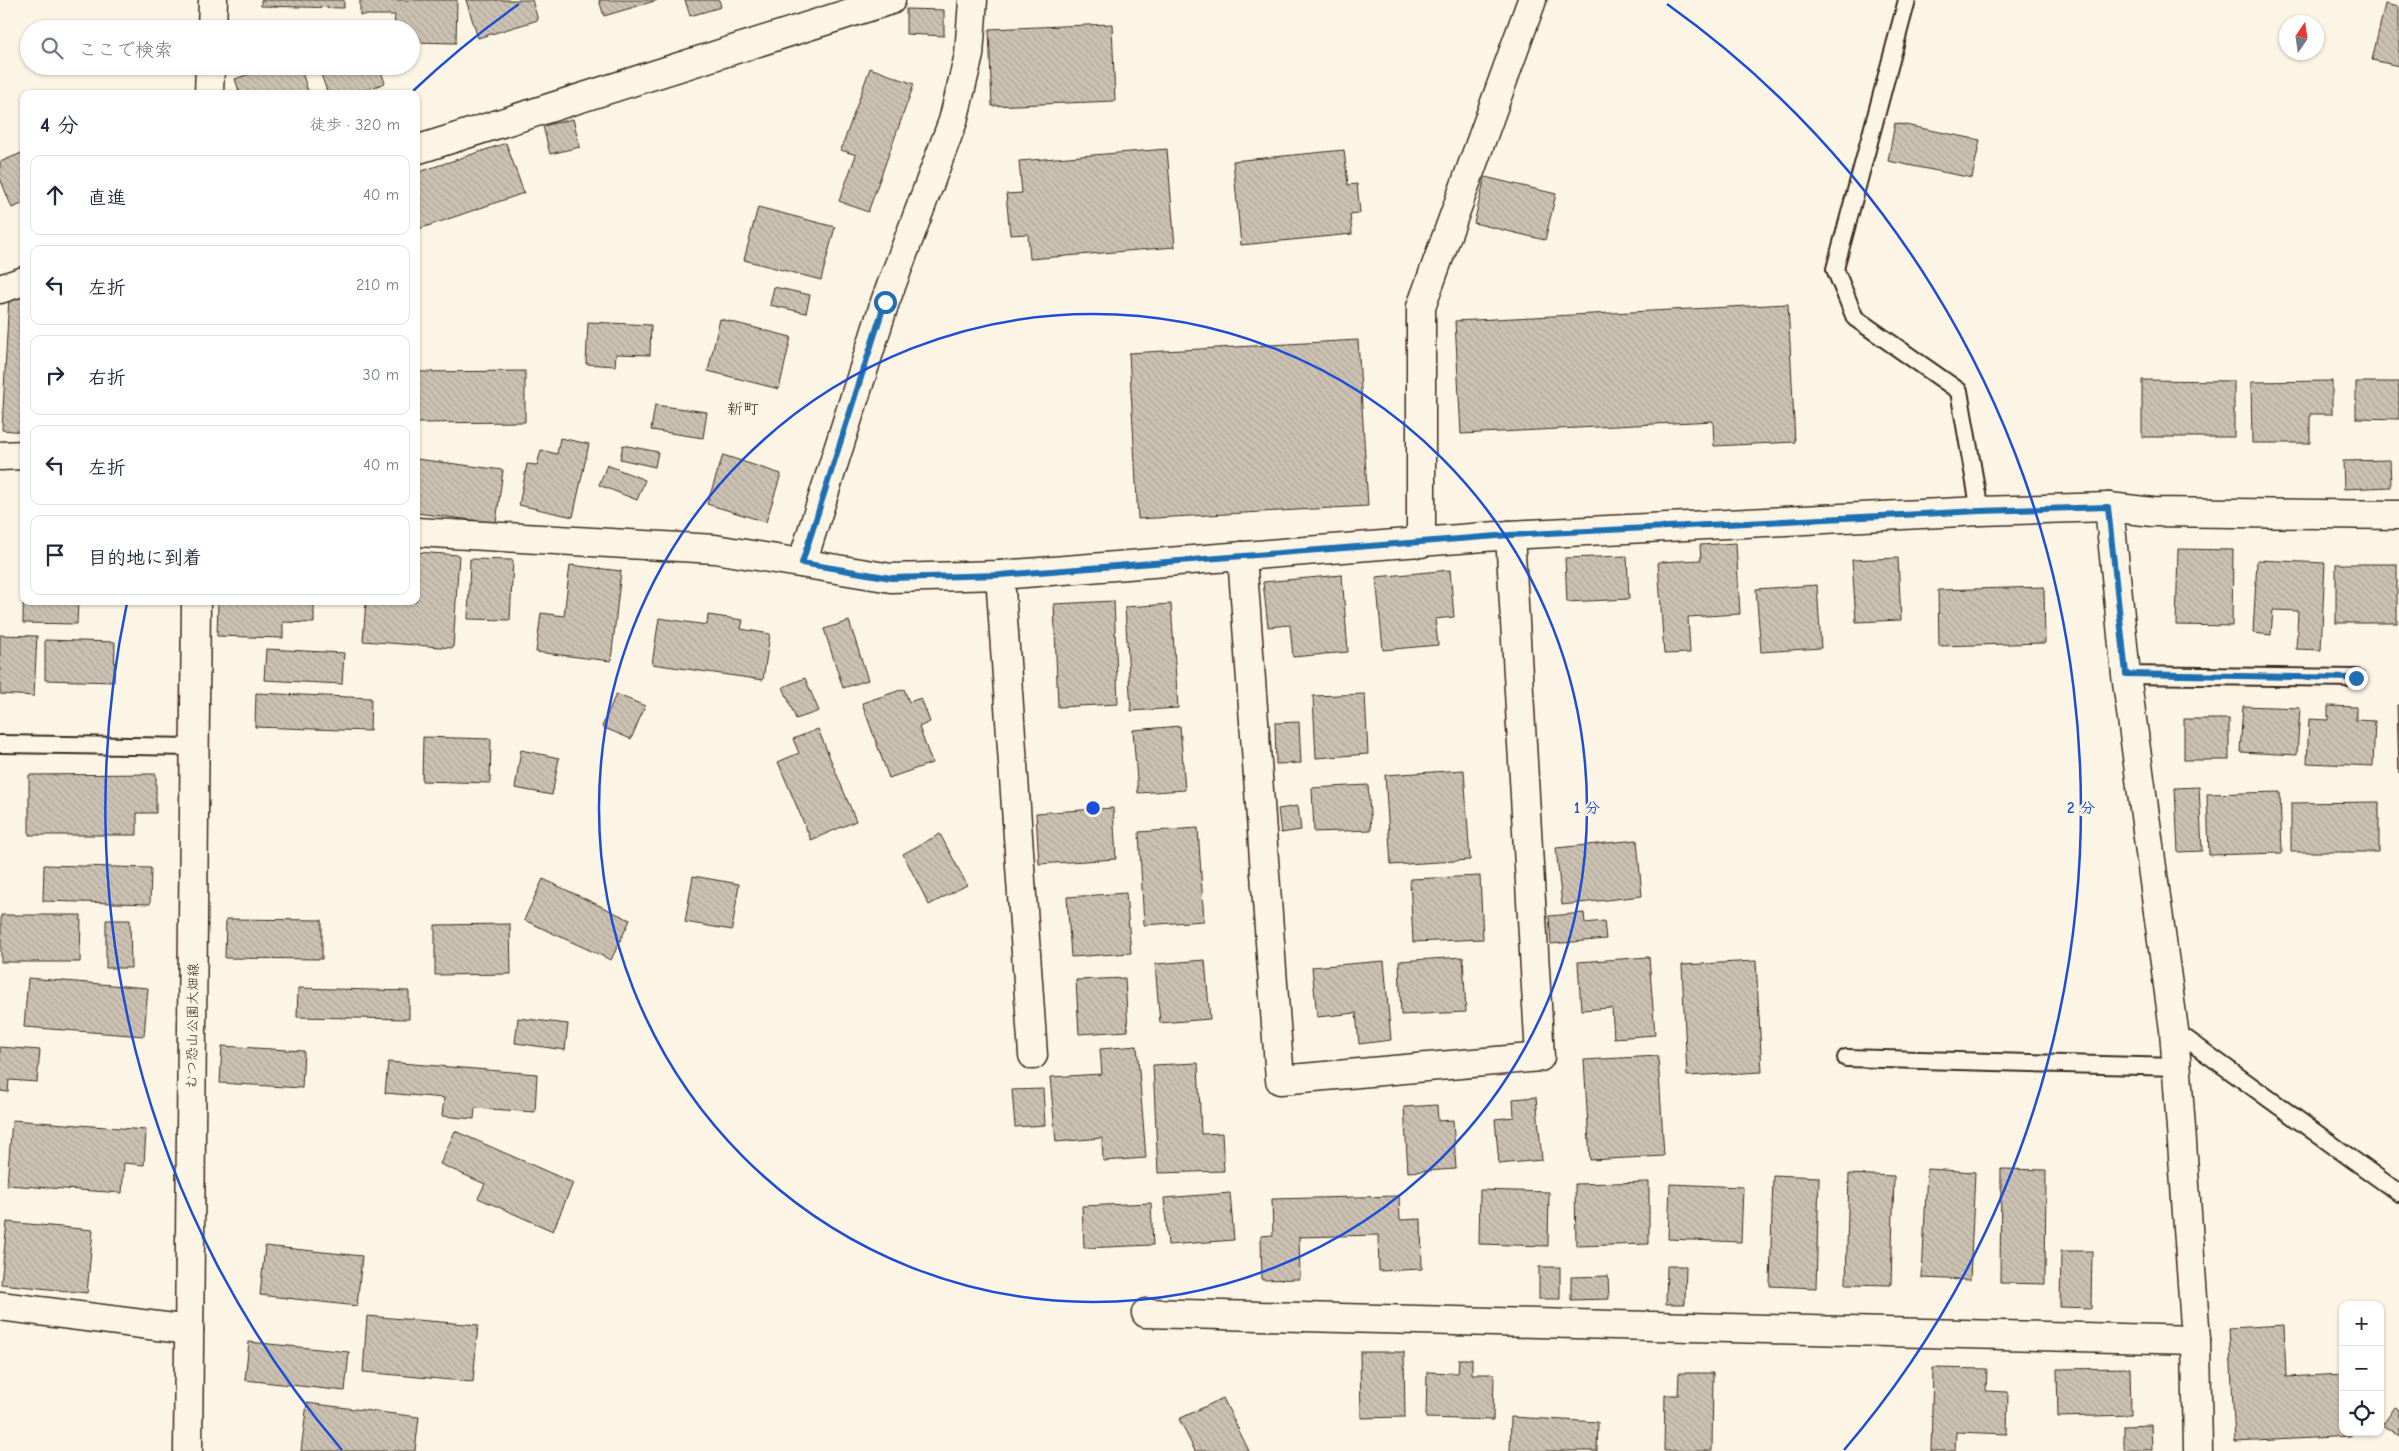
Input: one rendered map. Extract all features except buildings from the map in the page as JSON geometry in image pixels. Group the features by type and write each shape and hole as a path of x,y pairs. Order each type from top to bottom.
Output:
{"street":[{"path":"212,20 213,0"},
{"path":"420,149 891,0"},
{"path":"802,563 885,302 953,121 969,56 973,0"},
{"path":"1421,543 1420,307 1532,0"},
{"path":"209,90 210,75"},
{"path":"0,289 20,282"},
{"path":"0,456 20,455"},
{"path":"420,532 715,549 891,578 1000,575 1510,535 1980,511 2108,507 2153,512 2399,515"},
{"path":"2108,507 2126,674 2174,1030 2196,1340 2198,1451"},
{"path":"1242,556 1280,1080 1540,1057 1510,535"},
{"path":"1000,575 1033,1055"},
{"name":"むつ恐山公園大畑線","path":"188,1451 196,605"},
{"path":"0,1306 190,1330"},
{"path":"1146,1312 2196,1340"}],"lane":[{"path":"1907,0 1835,269 1855,318 1959,391 1980,511"},
{"path":"2126,674 2356,678"},
{"path":"0,744 195,747"},
{"path":"2174,1030 2399,1193"},
{"path":"1846,1058 2177,1067"}],"district":[{"name":"新町","path":"743,408"}],"route":[{"path":"885,302 802,563 891,578 1000,575 1510,535 1784,520 2108,507 2126,674 2356,678"}]}
